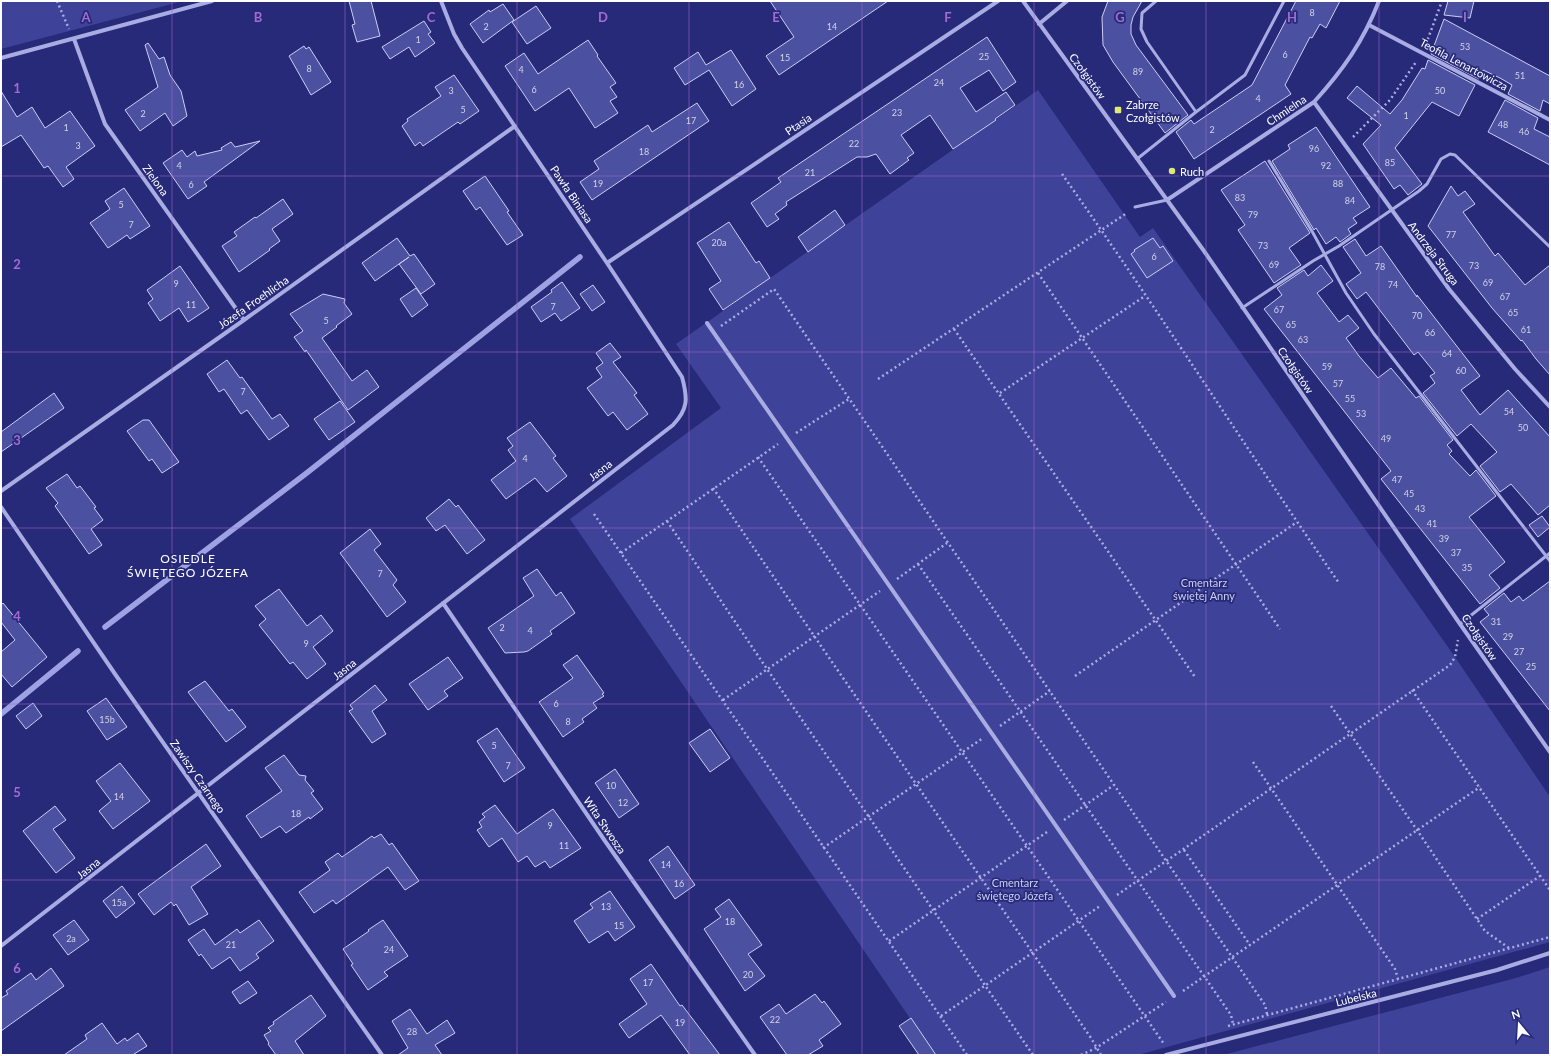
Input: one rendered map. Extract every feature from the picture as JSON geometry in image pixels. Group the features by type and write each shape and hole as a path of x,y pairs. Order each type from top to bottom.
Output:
{"street":[{"path":"1,58 212,1"},
{"name":"Pawła Biniasa","path":"441,1 454,34 682,377 686,398"},
{"name":"Ptasia","path":"607,263 998,1"},
{"name":"Czołgistów","path":"1023,1 1167,200 1550,752"},
{"path":"1039,24 1067,1"},
{"name":"Chmielna","path":"1167,200 1314,102 1331,84 1351,57 1369,25 1379,1"},
{"name":"Teofila Lenartowicza","path":"1369,25 1550,120"},
{"name":"Zielona","path":"74,39 105,124 244,320"},
{"name":"Andrzeja Struga","path":"1314,102 1449,289 1515,369 1550,407"},
{"name":"Józefa Froehlicha","path":"1,491 244,320 515,126"},
{"path":"707,323 1174,996"},
{"name":"Jasna","path":"1,946 672,426 680,417 685,408 686,398"},
{"name":"Zawiszy Czarnego","path":"1,507 382,1055"},
{"name":"Wita Stwosza","path":"443,603 605,841 755,1055"},
{"name":"Lubelska","path":"1166,1055 1497,970 1550,953"}],"lane":[{"path":"1156,1 1142,13 1141,29 1147,42 1196,112"},
{"path":"1137,159 1245,75 1284,1"},
{"path":"1242,308 1339,246 1427,184 1441,159 1450,154 1455,155 1550,247"},
{"path":"1269,161 1313,233 1346,293 1391,357 1546,557 1550,560"},
{"path":"1135,207 1167,200"},
{"path":"1460,624 1550,554"}],"path":[{"path":"57,1 74,39"},
{"path":"1345,144 1390,100 1422,53 1442,1"},
{"path":"1062,174 1339,583"},
{"path":"878,379 1135,207"},
{"path":"1038,273 1280,629"},
{"path":"713,332 774,289 1265,1005 1267,1014"},
{"path":"1000,393 1145,296"},
{"path":"954,328 1195,677"},
{"path":"621,553 758,457 849,399"},
{"path":"758,457 1163,1044 1170,1042"},
{"path":"713,488 814,637 981,877 1101,1055"},
{"path":"594,514 967,1055"},
{"path":"667,521 767,670 1033,1055"},
{"path":"1075,676 1297,522"},
{"path":"723,700 947,543"},
{"path":"918,564 1231,1015 1233,1024"},
{"path":"941,1016 1078,920 1167,862 1350,733 1450,665 1456,657 1460,624"},
{"path":"1412,690 1550,890"},
{"path":"823,848 1050,691"},
{"path":"1331,706 1485,931 1509,948"},
{"path":"1253,762 1395,969 1398,979"},
{"path":"889,941 1114,785"},
{"path":"1081,1055 1096,1048 1204,977 1480,787"},
{"path":"1184,850 1250,945"},
{"path":"1477,919 1540,876"},
{"path":"1226,1026 1550,937"}],"green space":[{"path":"1,1 183,1 1,49"},
{"name":"Cmentarz świętego Józefa","path":"1038,90 1140,237 1153,228 1455,657 1550,797 1550,942 1138,1055 935,1055 570,519 721,408 676,344"},
{"path":"1550,967 1550,1055 1223,1055 1516,978"}],"building":[{"path":"349,1 371,1 380,36 357,42 352,25 355,24"},
{"path":"770,1 888,1 779,75 766,56 794,37"},
{"path":"1108,1 1142,1 1133,17 1131,34 1136,45 1188,115 1165,133 1113,62 1103,45 1102,17"},
{"path":"1296,1 1340,1 1326,28 1320,24 1312,38 1310,37 1285,85 1291,94 1194,159 1176,132 1191,120 1194,124 1252,85"},
{"path":"1448,1 1474,1 1470,18 1444,15"},
{"path":"503,4 514,20 483,43 470,24 489,10 490,12"},
{"path":"536,6 551,28 527,44 512,22"},
{"path":"1444,19 1550,76 1550,104 1543,100 1540,111 1508,94 1512,85 1500,78 1483,70 1479,79 1431,54"},
{"path":"424,21 431,32 428,34 435,43 415,57 409,47 390,59 382,47"},
{"path":"987,37 1016,82 1003,91 989,70 960,88 976,112 1006,92 1015,105 995,119 996,120 953,149 930,115 901,135 914,153 907,158 909,160 890,174 876,154 867,157 857,157 786,202 787,205 775,214 779,219 767,227 751,203 781,182 778,178"},
{"path":"588,40 616,83 610,87 617,97 610,101 618,113 595,128 569,88 535,111 505,66 524,53 538,74"},
{"path":"148,43 159,59 164,57 170,75 181,91 187,116 173,126 165,113 140,131 125,110 158,87 145,45"},
{"path":"304,46 306,49 309,47 331,82 311,95 289,56"},
{"path":"731,50 756,89 732,106 709,70 685,85 674,68 698,52 706,65"},
{"path":"1428,60 1475,85 1459,116 1432,102 1395,148 1422,184 1408,195 1400,185 1394,189 1363,144 1381,125 1347,98 1357,86 1390,114 1402,100 1422,68 1425,69"},
{"path":"454,75 479,111 460,124 458,122 423,146 420,142 415,146 402,126 408,121 407,119 441,96 435,87"},
{"path":"1,91 17,117 32,107 45,128 70,111 95,146 66,167 74,179 63,187 48,166 44,168 21,135 1,147"},
{"path":"1505,100 1538,118 1534,129 1550,137 1550,165 1488,132"},
{"path":"697,103 709,121 592,200 580,182 599,169 594,161 648,125 652,132"},
{"path":"1316,127 1370,207 1353,218 1357,223 1348,229 1351,234 1340,242 1336,237 1326,244 1316,228 1314,230 1272,161 1290,149 1288,145"},
{"path":"260,141 204,182 207,186 188,199 163,163 182,150 187,157 195,151 197,156 222,150 221,148 231,142 235,147"},
{"path":"1265,161 1310,233 1289,248 1301,265 1274,283 1238,230 1245,225 1221,190"},
{"path":"485,176 509,211 507,212 523,235 507,245 480,207 476,210 463,191"},
{"path":"1451,186 1458,196 1465,191 1475,204 1463,212 1495,256 1498,253 1525,285 1550,265 1550,375 1522,340 1521,341 1492,308 1428,226"},
{"path":"124,188 150,226 130,239 127,235 108,248 90,223 110,209 105,201"},
{"path":"283,199 293,214 272,229 280,241 239,272 222,246 237,236 234,232"},
{"path":"835,210 845,225 808,252 798,237"},
{"path":"729,222 756,263 759,261 770,278 723,310 709,289 721,281 697,243"},
{"path":"397,238 410,256 414,254 435,284 421,294 399,264 375,281 362,263"},
{"path":"1153,238 1160,248 1163,246 1173,261 1147,278 1131,254 1135,251 1134,250"},
{"path":"1355,239 1366,256 1381,246 1417,297 1417,295 1480,376 1461,390 1480,415 1508,390 1550,437 1550,505 1538,515 1511,484 1500,492 1480,466 1497,452 1471,424 1457,436 1423,393 1435,383 1430,376 1435,373 1418,352 1414,355 1366,292 1357,299 1346,284 1361,273 1343,247"},
{"path":"1321,265 1333,281 1317,293 1339,322 1348,315 1359,328 1346,338 1359,356 1378,378 1391,368 1416,398 1419,396 1453,440 1447,445 1452,451 1449,454 1470,476 1476,470 1496,496 1469,517 1505,562 1489,575 1500,588 1480,604 1381,479 1391,471 1264,309 1282,295 1277,288 1304,270 1308,276"},
{"path":"180,266 209,308 188,322 179,308 160,321 148,303 153,299 147,290"},
{"path":"562,282 580,308 561,321 555,313 541,322 531,307 552,292 551,290"},
{"path":"593,285 605,302 592,311 580,294"},
{"path":"416,288 428,305 412,317 400,299"},
{"path":"323,294 345,299 344,303 352,314 322,338 352,381 367,370 379,387 348,410 306,350 305,352 294,337 303,331 290,314"},
{"path":"610,343 621,357 613,362 637,393 634,395 648,414 627,430 613,412 608,416 587,388 602,377 596,368 603,363 596,353"},
{"path":"227,360 240,378 242,377 272,419 280,414 289,426 269,440 247,410 241,414 224,389 219,392 207,374"},
{"path":"54,393 64,408 1,452 1,432"},
{"path":"340,401 355,422 329,440 314,419"},
{"path":"143,420 149,420 179,462 162,473 152,459 149,461 127,431"},
{"path":"530,422 556,456 553,458 567,476 547,492 535,478 506,499 491,480 516,461 508,450 513,446 507,438"},
{"path":"67,474 77,488 80,486 96,507 94,508 103,520 91,529 102,545 89,554 55,506 58,503 46,488"},
{"path":"449,499 456,507 458,505 485,540 467,554 445,525 436,531 426,518"},
{"path":"1542,516 1550,527 1538,537 1529,525"},
{"path":"370,529 381,544 374,550 397,580 393,585 406,602 387,617 340,553"},
{"path":"537,569 556,596 561,592 575,613 550,631 552,634 528,651 505,653 488,628 534,596 523,578"},
{"path":"1550,581 1550,711 1480,622 1489,615 1484,609 1504,593 1511,602 1519,596 1523,601"},
{"path":"279,589 307,626 321,615 333,631 313,647 326,664 307,679 293,662 290,664 259,625 266,619 255,606"},
{"path":"3,603 47,657 12,687 1,674 1,652 15,640 1,622 1,605"},
{"path":"577,655 604,693 602,694 604,696 593,703 597,708 582,719 584,722 563,737 539,702 573,678 563,665"},
{"path":"448,657 463,678 444,691 448,696 428,710 409,684"},
{"path":"205,681 229,711 232,709 246,727 226,742 188,692"},
{"path":"375,685 387,700 372,711 386,734 372,743 349,711 353,709 350,705"},
{"path":"106,698 127,727 107,740 87,711"},
{"path":"33,703 42,716 26,729 16,716"},
{"path":"497,728 525,768 504,782 477,741"},
{"path":"710,729 730,758 710,772 689,743"},
{"path":"284,755 299,775 306,776 305,780 314,791 311,793 323,809 310,819 309,817 286,833 280,826 261,838 246,816 282,791 265,768"},
{"path":"120,763 150,801 113,829 99,811 111,801 96,781"},
{"path":"615,769 639,804 619,818 595,783"},
{"path":"495,805 517,834 553,809 581,848 550,868 545,861 535,867 527,856 518,862 502,838 489,847 477,830 482,827 479,822 485,817 482,814"},
{"path":"55,806 66,820 53,829 75,858 56,873 23,831"},
{"path":"381,834 389,845 392,843 419,881 405,890 388,867 336,904 333,900 314,913 299,892 330,870 325,862 338,853 342,857 372,836 374,838"},
{"path":"206,844 221,866 191,887 208,914 189,925 176,904 174,906 171,902 154,915 138,894"},
{"path":"668,846 695,885 675,899 649,860"},
{"path":"122,886 135,903 116,918 103,901"},
{"path":"610,891 635,927 615,941 608,931 589,943 574,921 593,908 590,904"},
{"path":"729,899 762,945 748,954 765,976 745,991 704,929 721,917 715,909"},
{"path":"74,920 89,940 68,955 53,935"},
{"path":"259,920 274,941 256,954 259,958 240,971 230,957 212,969 201,954 199,956 188,940 204,929 215,945 237,929 240,933"},
{"path":"383,920 408,956 384,972 388,976 368,990 351,965 353,964 343,949"},
{"path":"651,964 680,1006 682,1005 720,1055 690,1055 661,1015 629,1038 619,1024 647,1004 630,979"},
{"path":"51,968 64,986 1,1031 1,998 8,994 6,991 31,973 36,980"},
{"path":"248,981 257,993 240,1004 232,992"},
{"path":"815,994 822,1003 824,1001 841,1024 819,1040 823,1046 808,1055 787,1055 760,1017 779,1004 786,1014"},
{"path":"311,995 326,1016 295,1041 304,1055 276,1055 268,1044 269,1043 264,1035 271,1031 268,1028 274,1024 273,1022"},
{"path":"410,1009 427,1034 447,1020 455,1033 435,1045 442,1055 398,1055 408,1048 392,1021"},
{"path":"911,1018 936,1055 919,1055 899,1026"},
{"path":"102,1023 117,1044 125,1038 127,1041 138,1033 147,1046 134,1054 135,1055 64,1055 87,1039 85,1035"}],"waterway":[{"path":"105,627 308,472 580,257"},
{"path":"1,714 78,651"}],"place":[{"name":"Zabrze Czołgistów","path":"1118,110"},
{"name":"Ruch","path":"1172,171"}],"district":[{"name":"OSIEDLE ŚWIĘTEGO JÓZEFA","path":"188,565"}],"park label":[{"name":"Cmentarz świętej Anny","path":"1204,588"}]}
